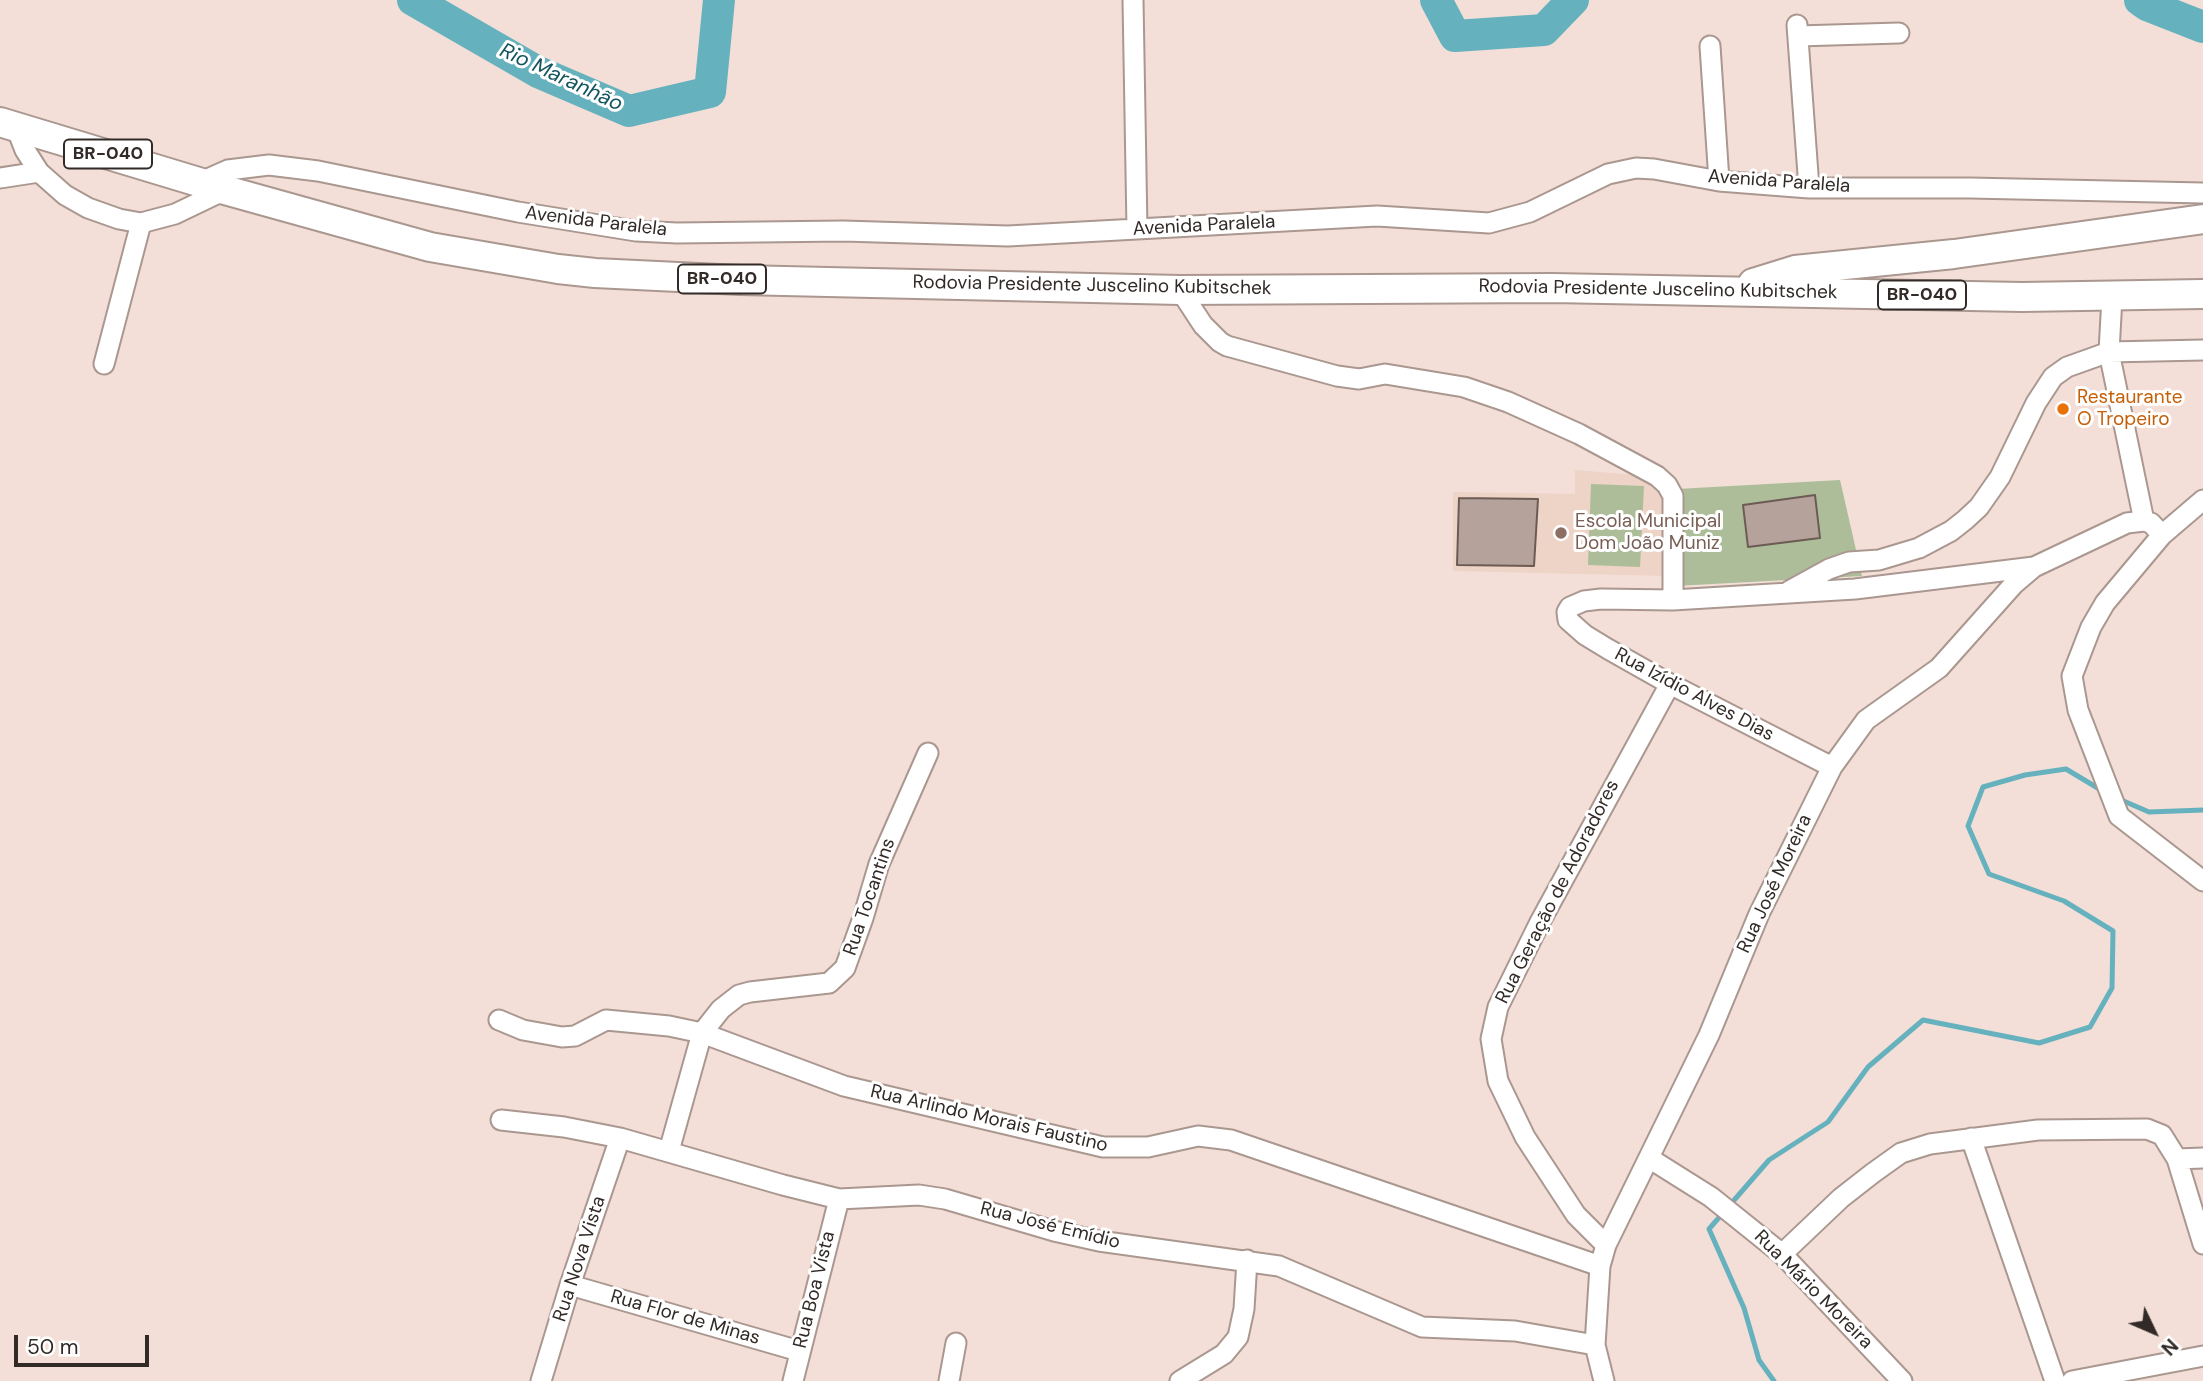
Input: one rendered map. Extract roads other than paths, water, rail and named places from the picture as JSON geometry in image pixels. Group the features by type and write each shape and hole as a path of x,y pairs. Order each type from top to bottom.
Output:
{"highway":[{"name":"Rodovia Presidente Juscelino Kubitschek","path":"8,125 430,247 558,269 740,280 1180,290 1552,288 2010,297 2203,295"},
{"path":"1732,293 1795,270 1954,254 2203,219"}],"street":[{"path":"1133,0 1137,229"},
{"path":"1809,188 1798,31 1899,33"},
{"path":"1710,46 1719,181"},
{"path":"8,125 39,172 65,194 88,208 119,219 141,223 104,364"},
{"name":"Avenida Paralela","path":"141,223 175,214 213,186 228,170 269,165 318,171 518,212 636,231 677,233 843,231 1007,236 1377,216 1489,223 1530,212 1594,179 1625,169 1654,169 1719,181 1809,188 2203,193"},
{"path":"0,178 39,172"},
{"path":"1180,290 1203,325 1227,346 1337,376 1359,379 1385,373 1464,387 1508,402 1579,434 1657,476 1667,485 1673,496 1673,600 1855,589 2034,567"},
{"path":"2112,297 2109,352 2144,521 2162,535"},
{"path":"1782,595 1829,569 1849,562 1879,560 1919,548 1951,531 1965,520 1979,507 2000,477 2036,403 2053,377 2081,360 2109,352 2203,350"},
{"path":"2203,500 2162,535 2105,603 2091,627 2074,668 2073,685 2078,710 2119,816 2203,881"},
{"name":"Rua José Moreira","path":"1604,1381 1595,1345 1600,1266 1606,1245 1709,1035 1759,914 1832,766 1866,720 1939,668 2014,584 2034,567 2118,525 2144,521"},
{"name":"Rua Izídio Alves Dias","path":"1673,600 1584,601 1573,604 1567,612 1568,620 1585,635 1670,684 1832,766"},
{"name":"Rua Geração de Adoradores","path":"1606,1245 1576,1216 1525,1137 1498,1081 1490,1039 1498,1007 1534,933 1670,684"},
{"name":"Rua Tocantins","path":"669,1151 702,1033 721,1009 739,995 824,985 841,974 850,958 879,864 929,753"},
{"name":"Rua Arlindo Morais Faustino","path":"499,1020 523,1030 562,1037 575,1035 606,1020 669,1026 702,1033 844,1086 1103,1147 1148,1147 1198,1136 1231,1140 1600,1266"},
{"name":"Rua José Emídio","path":"502,1121 564,1127 620,1138 839,1199 919,1195 946,1199 1054,1231 1100,1241 1247,1261 1291,1270 1422,1327 1515,1331 1595,1345"},
{"path":"1782,1254 1840,1198 1901,1153 1930,1144 2038,1130 2152,1129 2167,1140 2177,1158 2203,1244"},
{"name":"Rua Nova Vista","path":"541,1381 570,1285 620,1138"},
{"path":"1971,1138 2055,1381"},
{"name":"Rua Mário Moreira","path":"1649,1158 1711,1197 1782,1254 1902,1381"},
{"path":"2177,1158 2203,1158"},
{"name":"Rua Boa Vista","path":"793,1381 839,1199"},
{"path":"1180,1381 1224,1354 1238,1337 1244,1309 1247,1261"},
{"name":"Rua Flor de Minas","path":"570,1285 799,1351"},
{"path":"948,1381 956,1342"},
{"path":"2071,1381 2203,1356"}],"waterway":[{"name":"Rio Maranhão","path":"413,0 538,72 629,111 710,92 719,0"},
{"name":"Rio Maranhão","path":"1436,0 1455,36 1544,30 1573,0"},
{"name":"Rio Maranhão","path":"2140,0 2203,27"},
{"path":"1774,1381 1759,1360 1744,1308 1709,1229 1769,1160 1828,1122 1868,1067 1923,1020 2039,1043 2090,1027 2112,988 2113,931 2064,901 1989,874 1968,826 1983,787 2025,775 2066,769 2101,790"},
{"path":"2119,799 2149,812 2203,810"}],"place":[{"name":"Restaurante O Tropeiro","path":"2063,409"},
{"name":"Escola Municipal Dom João Muniz","path":"1561,533"}]}
